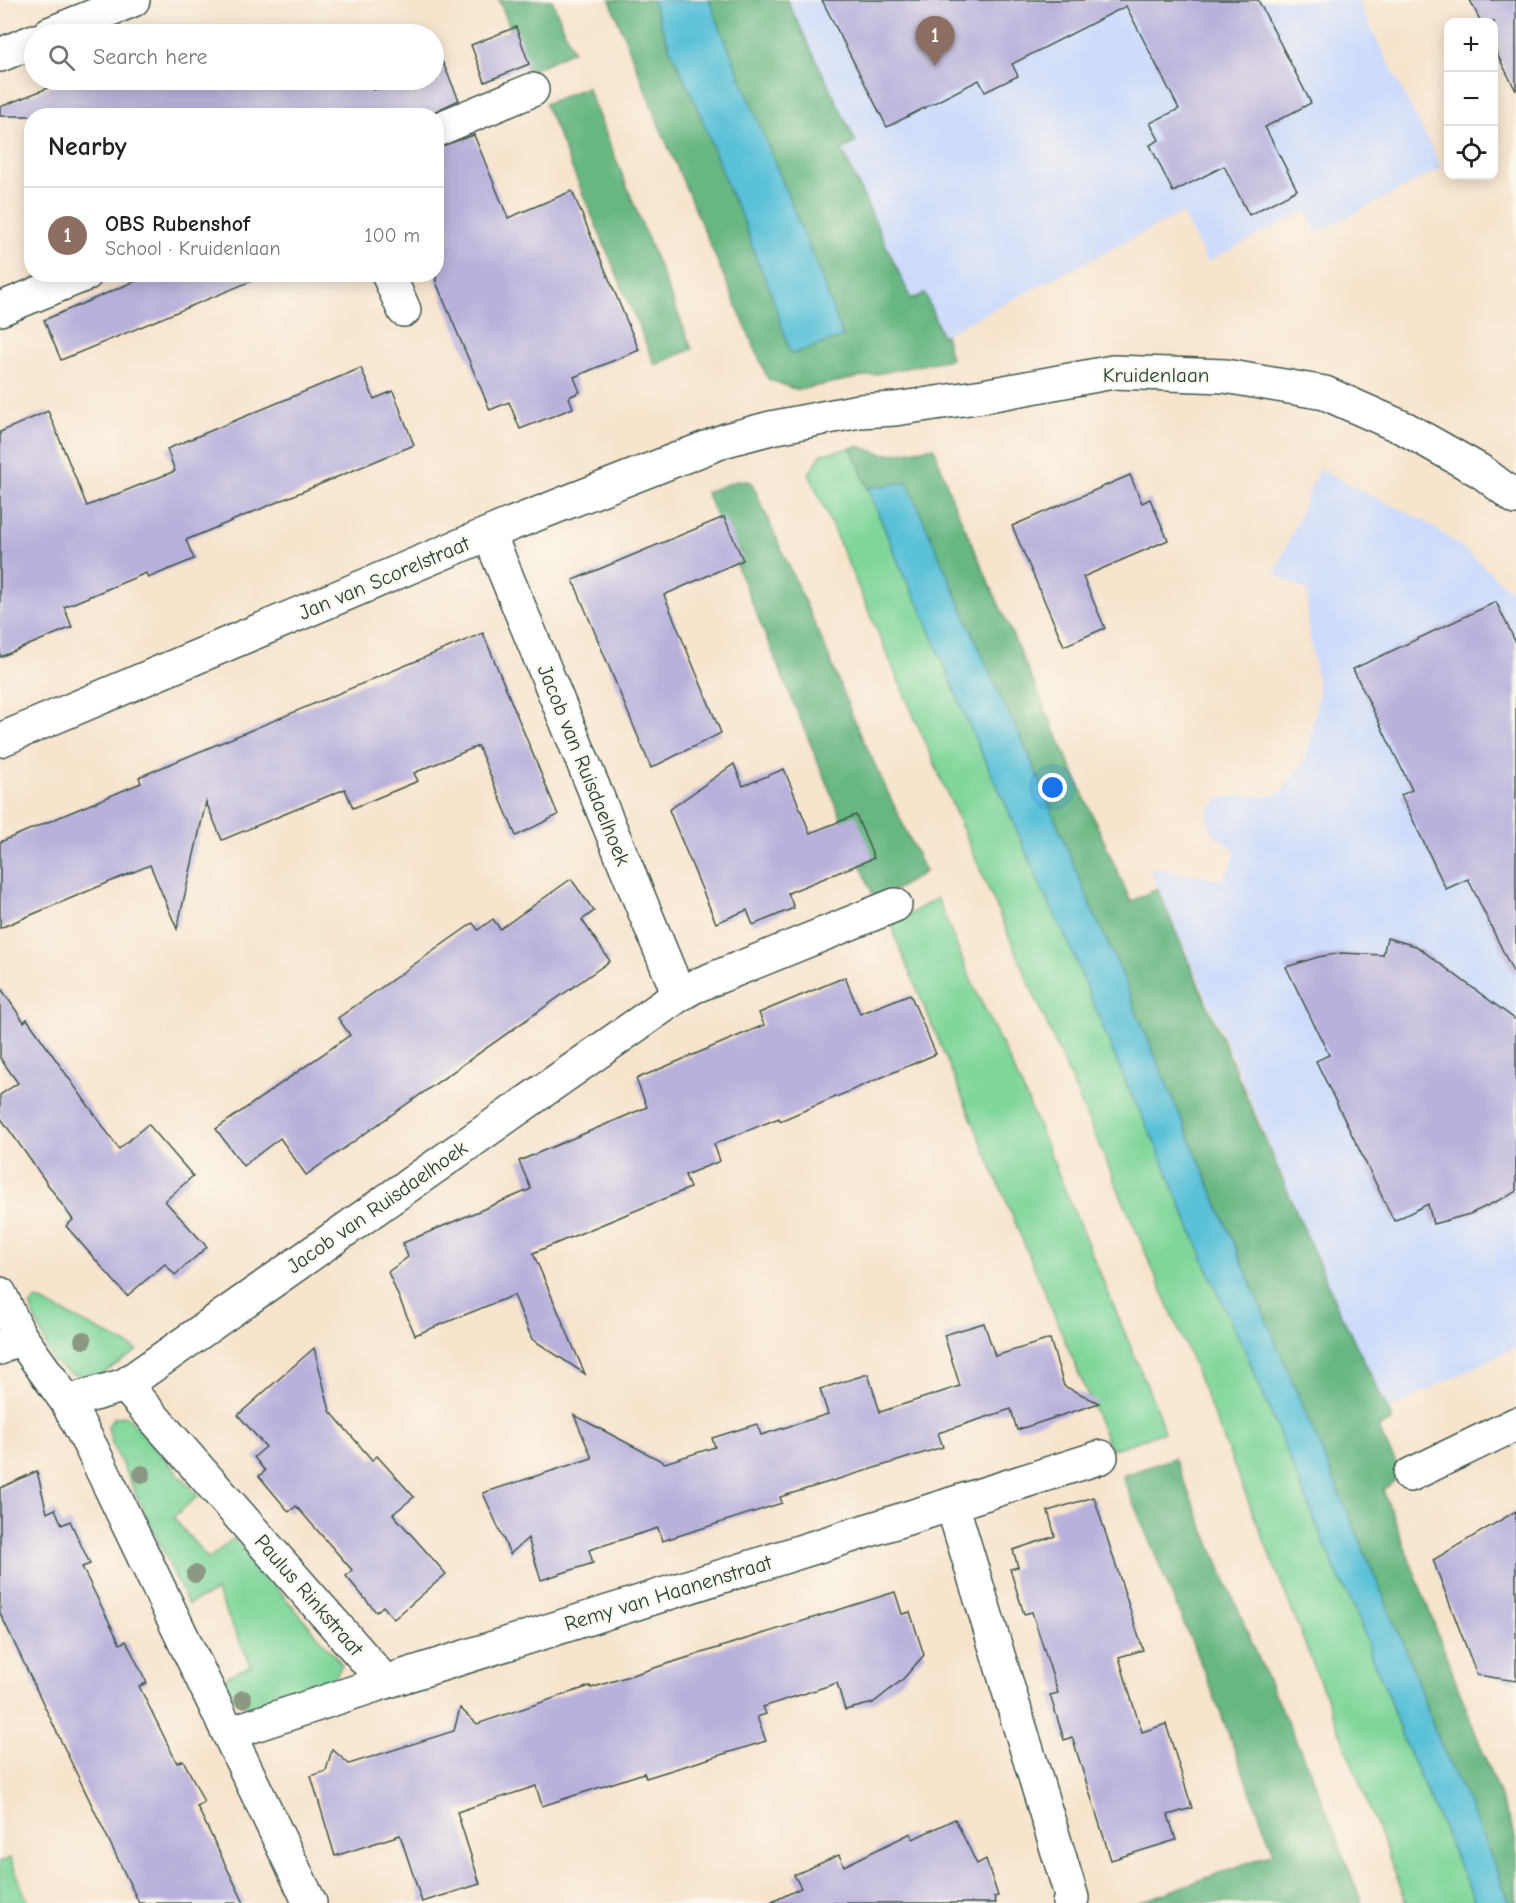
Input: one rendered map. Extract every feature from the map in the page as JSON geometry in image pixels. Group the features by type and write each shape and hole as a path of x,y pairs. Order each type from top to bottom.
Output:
{"street":[{"path":"74,24 133,0"},
{"path":"0,54 24,45"},
{"path":"444,127 532,90"},
{"path":"0,309 66,282"},
{"path":"392,282 404,310"},
{"name":"Kruidenlaan","path":"771,428 859,411 894,409 950,401 1113,372 1224,376 1325,393 1406,429 1482,472 1516,498"},
{"name":"Jan van Scorelstraat","path":"0,740 489,534 726,440 771,428"},
{"name":"Jacob van Ruisdaelhoek","path":"489,534 679,995"},
{"name":"Jacob van Ruisdaelhoek","path":"67,1402 124,1385 679,995 693,987 895,905"},
{"path":"0,1294 10,1342 67,1402 230,1733 310,1903"},
{"name":"Paulus Rinkstraat","path":"124,1385 385,1682 230,1733"},
{"path":"1410,1475 1516,1424"},
{"name":"Remy van Haanenstraat","path":"385,1682 1101,1457"},
{"path":"952,1504 1072,1898 1068,1903"}],"shaded area":[{"path":"787,0 1357,0 1442,168 1317,233 1306,211 1207,262 1182,213 942,336 925,294 911,299 842,149 856,142"},
{"path":"1319,469 1428,523 1472,555 1516,596 1516,1347 1389,1409 1337,1305 1227,1044 1149,867 1222,880 1236,851 1211,832 1207,817 1212,805 1225,797 1243,795 1265,797 1281,792 1304,760 1310,743 1319,692 1307,620 1308,591 1275,574"}],"green space":[{"path":"499,0 552,0 573,51 528,72"},
{"path":"610,0 652,0 670,48 697,106 731,195 744,221 792,354 843,337 709,0 787,0 856,142 842,150 911,299 925,294 942,336 945,335 951,359 797,390 768,379 661,130"},
{"path":"587,87 692,349 655,365 545,104"},
{"path":"857,446 883,454 934,447 952,499 1131,902 1157,888 1337,1306 1393,1420 1378,1428 1402,1475 1383,1490 1516,1839 1516,1903 1510,1903 1469,1804 1437,1737 1408,1655 1121,971 1094,914 1026,748 1002,701 907,482 868,488 851,448"},
{"path":"851,448 974,737 1069,944 1125,1081 1156,1145 1218,1294 1245,1350 1336,1572 1357,1613 1403,1739 1476,1903 1407,1903 1188,1351 809,473 822,454"},
{"path":"739,480 751,482 754,488 824,645 854,720 925,872 876,902 706,492"},
{"path":"937,898 973,985 1021,1085 1156,1407 1164,1432 1111,1450 895,937 893,924"},
{"path":"37,1299 138,1350 101,1375 92,1378 72,1374 53,1362 30,1305"},
{"path":"127,1416 198,1496 173,1517 208,1559 234,1538 342,1664 333,1682 251,1708 234,1696 224,1678 251,1665 216,1591 188,1604 111,1441 108,1426 115,1417"},
{"path":"1174,1458 1269,1683 1311,1773 1362,1903 1138,1903 1274,1853 1211,1688 1122,1476"},
{"path":"10,1858 28,1903 0,1903 0,1862"}],"water":[{"path":"652,0 709,0 843,337 791,354 744,221 731,195 697,106 670,48"},
{"path":"907,482 1002,701 1026,748 1094,914 1121,971 1408,1655 1437,1737 1469,1804 1510,1903 1476,1903 1403,1739 1357,1613 1336,1572 1245,1350 1218,1294 1156,1145 1125,1081 1069,944 974,737 919,604 904,576 868,488"}],"building":[{"path":"822,0 1258,0 1311,103 1265,127 1297,190 1249,215 1224,166 1173,192 1150,145 1159,140 1150,123 1179,109 1126,6 1012,64 1018,76 985,92 979,80 887,127"},
{"path":"1470,0 1516,0 1516,91 1498,56 1498,18 1479,18"},
{"path":"516,27 529,64 485,82 471,45"},
{"path":"444,65 459,100 442,108 24,108 24,116 0,116 0,107 43,90 444,90"},
{"path":"474,135 508,218 572,191 639,350 574,377 580,392 569,397 573,408 520,429 509,402 490,410 436,282 444,282 444,145"},
{"path":"133,282 249,282 61,360 44,320"},
{"path":"361,368 374,399 393,391 414,445 186,540 194,559 148,578 146,573 64,607 72,627 0,657 0,432 48,411 87,506 175,471 167,449"},
{"path":"1130,475 1142,503 1150,499 1168,540 1083,577 1105,628 1064,646 1012,526"},
{"path":"724,517 743,560 664,595 721,733 651,768 573,580"},
{"path":"1496,602 1516,643 1516,978 1468,879 1446,889 1401,795 1412,790 1353,669"},
{"path":"483,633 558,815 516,836 478,746 414,773 418,781 353,808 345,789 222,840 206,802 177,929 150,865 0,928 0,842 141,783 139,777"},
{"path":"734,764 743,786 784,769 810,833 856,815 874,858 788,893 794,908 753,925 747,910 716,923 669,810"},
{"path":"571,879 594,911 582,920 610,961 306,1175 280,1138 243,1166 216,1129 350,1035 338,1018 473,923 478,930 493,919 500,929"},
{"path":"1387,938 1416,946 1516,1020 1516,1192 1470,1214 1433,1224 1428,1204 1394,1221 1316,1061 1329,1055 1286,967 1341,953 1383,955"},
{"path":"845,977 860,1014 910,994 936,1054 780,1121 779,1118 714,1144 720,1161 685,1175 690,1188 533,1253 585,1374 532,1339 514,1295 415,1335 388,1272 408,1257 403,1243 531,1189 519,1161 647,1107 636,1079 764,1025 759,1013"},
{"path":"0,987 24,1022 27,1019 119,1149 148,1124 193,1176 165,1201 207,1247 175,1275 165,1264 127,1296 66,1226 73,1220 0,1117 0,1095 18,1083 0,1058"},
{"path":"984,1323 995,1356 1050,1339 1064,1386 1099,1403 1017,1430 1011,1409 938,1433 943,1447 780,1497 782,1503 662,1541 658,1528 589,1550 593,1563 541,1580 528,1538 510,1554 483,1493 592,1458 574,1415 665,1463 715,1447 712,1438 757,1424 761,1435 828,1414 820,1389 868,1374 880,1412 960,1386 944,1335"},
{"path":"314,1348 330,1411 372,1460 377,1456 414,1497 393,1514 446,1574 394,1619 383,1606 376,1612 346,1576 352,1570 296,1506 289,1512 259,1476 265,1471 254,1457 266,1447 238,1415"},
{"path":"37,1471 47,1513 55,1509 62,1525 70,1521 90,1564 82,1567 120,1644 126,1641 147,1683 139,1686 177,1763 183,1760 194,1781 204,1802 197,1806 244,1903 139,1903 73,1766 0,1613 0,1488"},
{"path":"1094,1497 1143,1650 1119,1657 1130,1695 1142,1732 1166,1724 1192,1808 1168,1815 1176,1840 1111,1860 1072,1737 1064,1740 1050,1695 1058,1693 1032,1612 1024,1614 1010,1569 1018,1567 1013,1550 1055,1536 1048,1511"},
{"path":"1516,1511 1516,1681 1477,1675 1433,1560"},
{"path":"895,1592 902,1614 910,1612 924,1655 903,1679 873,1703 845,1710 837,1683 763,1707 766,1714 757,1717 766,1741 646,1778 644,1773 542,1806 536,1786 457,1812 480,1884 422,1902 400,1835 335,1856 311,1776 326,1771 332,1749 349,1764 454,1731 460,1708 477,1724 590,1686 591,1688"},
{"path":"955,1819 977,1864 986,1859 998,1896 994,1897 996,1903 770,1903 801,1888 794,1875 839,1855 844,1866 911,1833 913,1839"}],"place":[{"name":"OBS Rubenshof","path":"935,66"}]}
